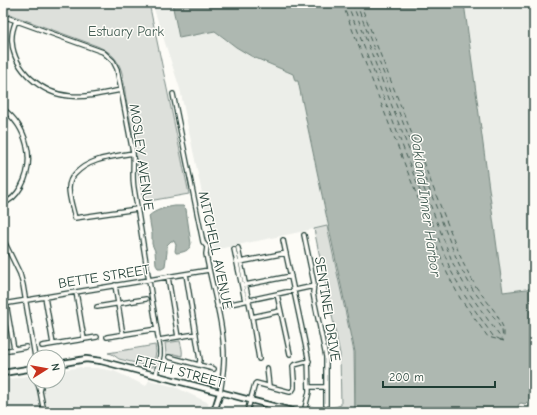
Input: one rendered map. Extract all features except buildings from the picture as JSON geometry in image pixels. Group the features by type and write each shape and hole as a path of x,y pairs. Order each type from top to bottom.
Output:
{"street":[{"name":"MOSLEY AVENUE","path":"3,16 103,52 115,65 133,153 133,184 159,340 160,355 156,375"},
{"path":"16,21 12,33 12,43 15,55 25,72 33,81 55,93 72,96 86,96 121,90"},
{"name":"MITCHELL AVENUE","path":"173,94 203,242 206,247 209,270 222,332 224,358 223,372 220,392 214,412"},
{"path":"3,109 13,118 23,133 27,144 28,157 26,175 20,189 13,198 3,203"},
{"path":"133,153 104,158 82,167 70,179 69,187 75,218 137,209"},
{"name":"SENTINEL DRIVE","path":"304,235 326,357 326,405"},
{"path":"3,239 20,274 26,300 34,349"},
{"path":"283,240 309,362 309,387 304,412"},
{"path":"236,248 246,301 252,317 259,359"},
{"path":"239,262 286,253"},
{"name":"BETTE STREET","path":"5,304 209,270"},
{"path":"186,274 200,360 199,365"},
{"path":"244,285 291,276"},
{"path":"168,277 178,337"},
{"path":"115,285 123,335"},
{"path":"217,307 314,286"},
{"path":"76,292 84,339"},
{"path":"277,294 290,354"},
{"path":"45,297 53,344"},
{"path":"97,307 146,300"},
{"path":"5,304 14,349"},
{"path":"252,317 280,311"},
{"path":"107,337 157,329"},
{"path":"159,340 196,334"},
{"path":"42,346 97,336"},
{"path":"3,351 26,347"},
{"path":"168,357 214,369"},
{"name":"FIFTH STREET","path":"66,363 81,360 96,360 250,400 281,410 296,412"},
{"path":"247,412 256,383 290,392 294,388 294,365 309,362"},
{"path":"267,368 269,386"},
{"path":"3,373 26,369"},
{"path":"309,387 326,387"},
{"path":"40,389 44,412"}],"shaded area":[{"path":"152,3 172,3 179,38 215,31 224,39 251,56 293,74 298,81 328,226 214,250 180,89"},
{"path":"464,3 534,3 534,288 503,292"},
{"path":"81,367 114,371 146,386 149,380 175,387 209,403 205,412 3,412 3,380 26,376 26,389 66,389 66,370"}],"green space":[{"name":"Estuary Park","path":"3,3 149,3 189,194 143,202 123,76 114,57 97,46 3,12"},
{"path":"327,226 354,352 355,412 309,412 310,406 318,409 325,409 341,405 340,354 314,229"},
{"path":"180,341 182,356 166,354 165,343"},
{"path":"155,345 156,352 153,367 119,359 108,353"}],"water":[{"name":"Oakland Inner Harbor","path":"172,3 464,3 503,292 534,288 534,386 530,402 528,401 525,404 521,403 518,406 522,409 521,412 355,412 355,352 298,81 295,81 293,74 251,56 215,31 179,38"},
{"path":"175,206 183,206 186,209 191,244 186,251 176,253 176,245 174,241 171,241 167,245 165,266 158,268 156,265 155,251 152,244 149,216 158,210"}],"ferry route":[{"path":"342,3 447,273 460,298 488,337 504,341"},
{"path":"347,3 451,271 465,296 493,336 501,340"},
{"path":"352,3 454,266 469,293 503,341"},
{"path":"356,3 459,265 473,290 502,330 503,341"},
{"path":"360,3 463,263 476,287 496,313 504,329 504,339"}]}
